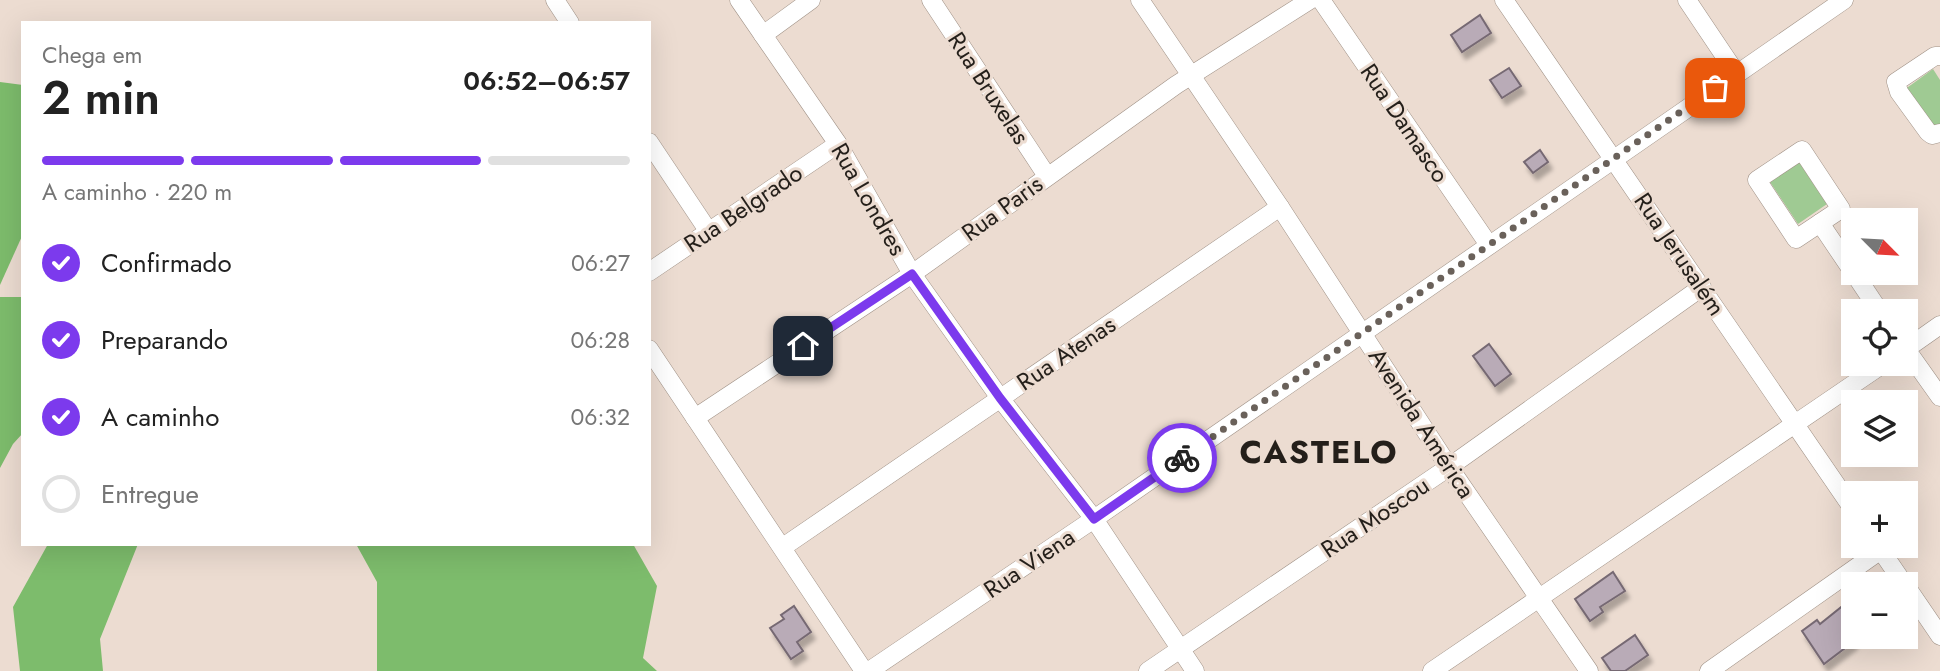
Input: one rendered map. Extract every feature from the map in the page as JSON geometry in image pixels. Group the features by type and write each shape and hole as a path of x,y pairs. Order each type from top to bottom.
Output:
{"street":[{"path":"555,0 569,21"},
{"name":"Rua Londres","path":"740,0 838,144 912,274 1000,398 1094,519 1195,671"},
{"path":"763,35 811,0"},
{"name":"Rua Bruxelas","path":"931,0 1047,176"},
{"name":"Avenida América","path":"1140,0 1280,207 1449,467 1589,671"},
{"name":"Rua Paris","path":"695,418 912,274 1191,75 1310,0"},
{"name":"Rua Damasco","path":"1321,0 1489,246"},
{"name":"Rua Jerusalém","path":"1504,0 1841,491"},
{"path":"1688,0 1736,73"},
{"name":"Rua Viena","path":"866,671 1094,519 1844,0"},
{"path":"1940,56 1935,56 1896,82 1899,92 1928,132 1932,135 1940,133"},
{"name":"Rua Belgrado","path":"651,271 838,144"},
{"path":"651,145 709,232"},
{"path":"1802,150 1841,209 1820,223 1796,239 1757,180 1802,150"},
{"name":"Rua Atenas","path":"783,547 1280,207"},
{"path":"1820,223 1841,253"},
{"name":"Rua Moscou","path":"1148,671 1449,467 1702,287"},
{"path":"1918,341 1940,325"},
{"path":"651,352 866,671"},
{"path":"1918,366 1940,397"},
{"path":"1432,671 1865,376"},
{"path":"1709,671 1866,558"},
{"path":"1918,604 1940,636"}],"green space":[{"path":"1933,69 1940,80 1940,124 1931,130 1904,90"},
{"path":"0,82 21,85 21,238 0,285"},
{"path":"1799,162 1827,204 1798,224 1770,182"},
{"path":"0,297 21,297 21,435 0,468"},
{"path":"47,546 137,546 100,639 103,671 20,671 13,607"},
{"path":"357,546 634,546 657,586 643,658 657,671 377,671 377,582"}],"building":[{"path":"1480,15 1491,33 1462,52 1451,35"},
{"path":"1509,68 1521,86 1502,98 1490,80"},
{"path":"1540,150 1548,162 1533,173 1524,162"},
{"path":"1489,344 1511,374 1495,386 1473,356"},
{"path":"1613,572 1625,591 1600,607 1603,612 1590,621 1575,599"},
{"path":"794,606 811,632 797,642 803,651 791,659 770,628 784,619 781,615"},
{"path":"1841,607 1841,649 1844,649 1824,664 1802,631 1817,620 1820,624"},
{"path":"1635,635 1648,655 1625,671 1611,671 1602,658"}],"way so far":[{"path":"1182,458 1615,160 1715,88"}],"district":[{"name":"CASTELO","path":"1319,452"}],"route":[{"path":"803,346 912,274 1000,398 1094,519 1182,458"}]}
